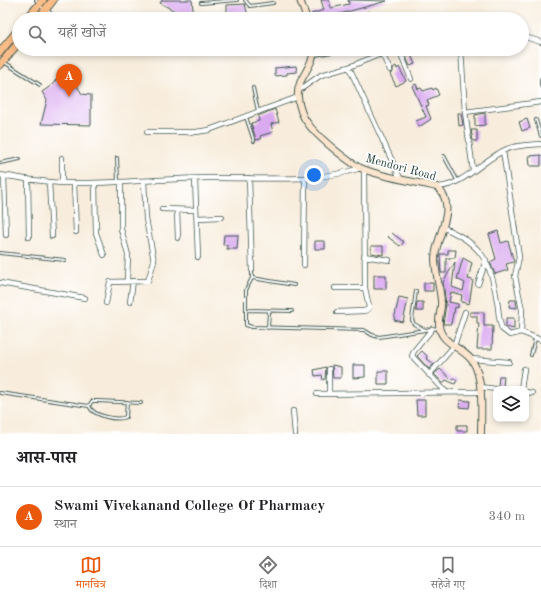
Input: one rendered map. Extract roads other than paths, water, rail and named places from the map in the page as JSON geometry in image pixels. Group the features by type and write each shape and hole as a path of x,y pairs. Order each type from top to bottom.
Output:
{"main road":[{"path":"44,12 53,0"},
{"path":"300,0 304,12"},
{"path":"32,12 39,1"},
{"path":"0,52 12,37"},
{"path":"2,63 12,51"},
{"path":"298,94 302,76 312,56"},
{"name":"Mendori Road","path":"298,94 302,113 309,126 329,144 362,169 437,187 442,191 446,202 444,228 435,258 441,303 439,328"},
{"path":"439,328 445,338 474,363 480,390 481,434"}],"street":[{"path":"529,38 541,42"},
{"path":"147,132 203,131 246,117 298,94 321,76 377,56"},
{"path":"383,56 390,70"},
{"path":"402,56 411,79"},
{"path":"461,56 465,112 472,170"},
{"path":"349,67 400,178"},
{"path":"465,112 541,102"},
{"path":"437,187 446,186 457,181 503,151 517,146 541,144"},
{"path":"503,151 519,257 515,276 522,310 521,332"},
{"path":"62,158 62,182"},
{"path":"6,235 2,175 49,182 119,182 195,179 305,178 337,175 362,169 365,288 369,307 367,310 337,312"},
{"path":"249,178 252,270"},
{"path":"304,265 305,178"},
{"path":"28,179 29,237"},
{"path":"195,179 198,258"},
{"path":"106,303 110,282 148,282 154,261 146,219 144,181"},
{"path":"49,182 52,236"},
{"path":"74,182 76,232"},
{"path":"95,182 96,233 104,255"},
{"path":"119,182 121,229 128,255 127,281"},
{"path":"162,210 196,210"},
{"path":"177,210 178,238"},
{"path":"197,218 222,217"},
{"path":"444,228 468,240 486,260 494,280 502,328 510,335 521,332 541,340"},
{"path":"364,256 389,260"},
{"path":"478,284 486,260"},
{"path":"130,302 133,281"},
{"path":"0,283 85,298"},
{"path":"335,288 365,288"},
{"path":"429,375 454,346 465,312"},
{"path":"432,330 414,351 412,356 446,392"},
{"path":"471,359 509,362"},
{"path":"329,369 329,394"},
{"path":"521,386 524,369"},
{"path":"317,394 446,392 493,389"},
{"path":"293,411 295,434"}],"lane":[{"path":"201,3 237,0"},
{"path":"244,0 250,6 273,3"},
{"path":"39,1 49,12"},
{"path":"2,63 40,85"},
{"path":"541,79 541,86"},
{"path":"253,88 259,112"},
{"path":"246,117 254,141"},
{"path":"536,120 541,136"},
{"path":"444,156 457,181"},
{"path":"117,158 119,182"},
{"path":"0,163 20,159"},
{"path":"0,254 65,260"},
{"path":"252,270 252,278 246,290 246,325 268,328 364,330 379,337 439,328"},
{"path":"252,278 294,285"},
{"path":"416,291 412,320 417,326 426,330"},
{"path":"246,310 292,311"},
{"path":"268,328 269,311"},
{"path":"531,355 535,338"},
{"path":"0,393 89,406 91,410 96,413 114,418 123,418 127,414 128,402"},
{"path":"89,406 92,401 141,402"}],"place":[{"name":"Swami Vivekanand College Of Pharmacy","path":"69,97"}]}
